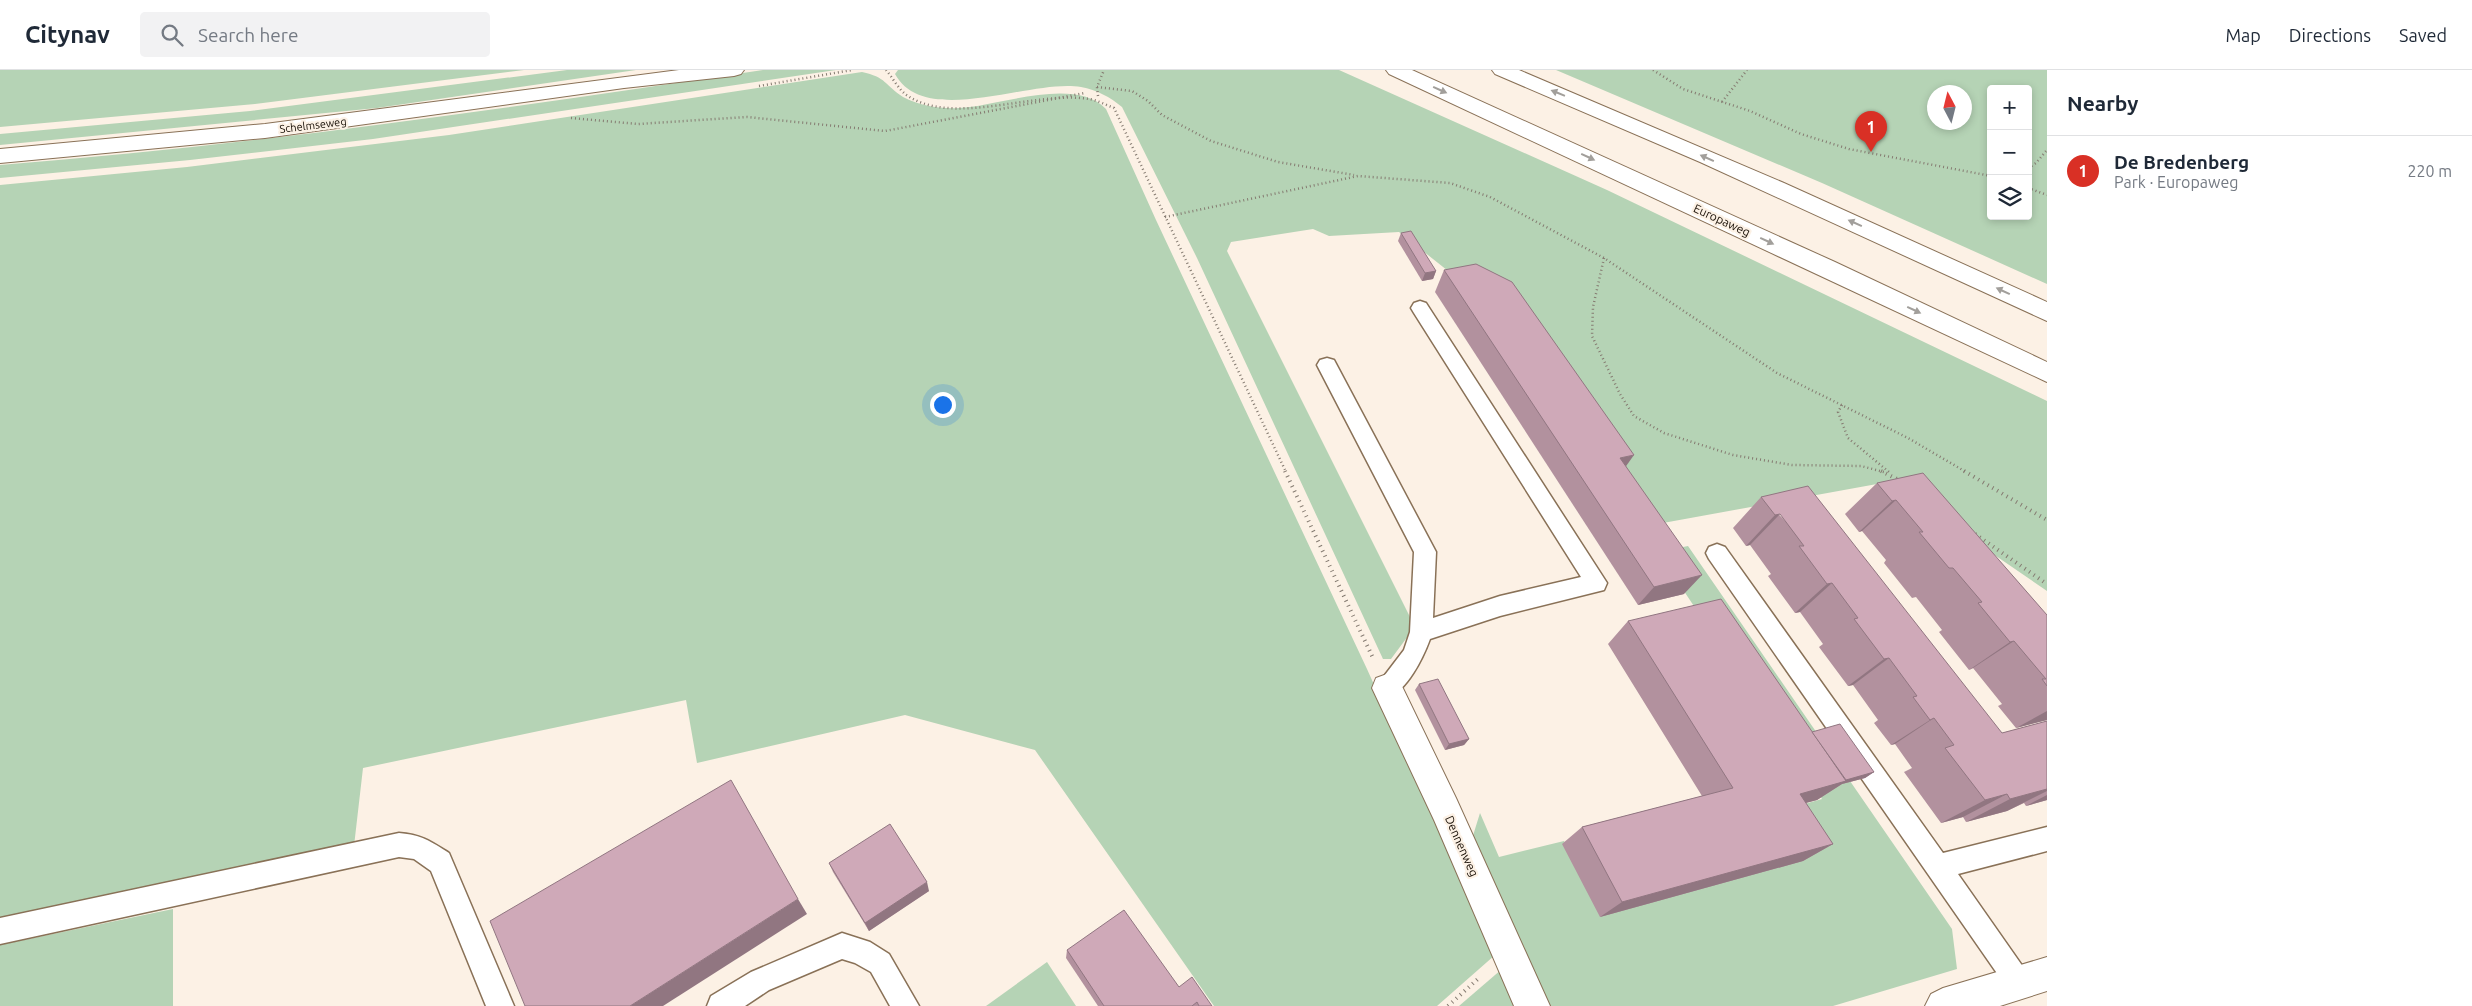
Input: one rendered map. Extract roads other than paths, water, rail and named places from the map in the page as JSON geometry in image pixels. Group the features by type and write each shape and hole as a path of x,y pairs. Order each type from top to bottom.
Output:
{"main road":[{"name":"Schelmseweg","path":"624,82 677,70"},
{"name":"Schelmseweg","path":"0,156 265,131 624,82 734,70"},
{"name":"Europaweg","path":"1396,70 1737,227 2047,373"},
{"path":"1502,70 1580,102 1897,242 2047,312"},
{"name":"Dennenweg","path":"1388,688 1445,809 1532,1006"},
{"path":"1943,1006 2033,978"}],"lane":[{"path":"1420,308 1596,583 1500,606 1422,632"},
{"path":"1327,364 1425,552 1422,632 1414,655 1388,688"},
{"path":"1717,553 1938,868 2033,978"},
{"path":"1938,868 2047,839"},
{"path":"0,931 399,845 418,847 440,862 500,1006"},
{"path":"721,1006 760,980 842,946 861,951 880,963 905,1006"}],"place":[{"name":"De Bredenberg","path":"1871,152"}]}
